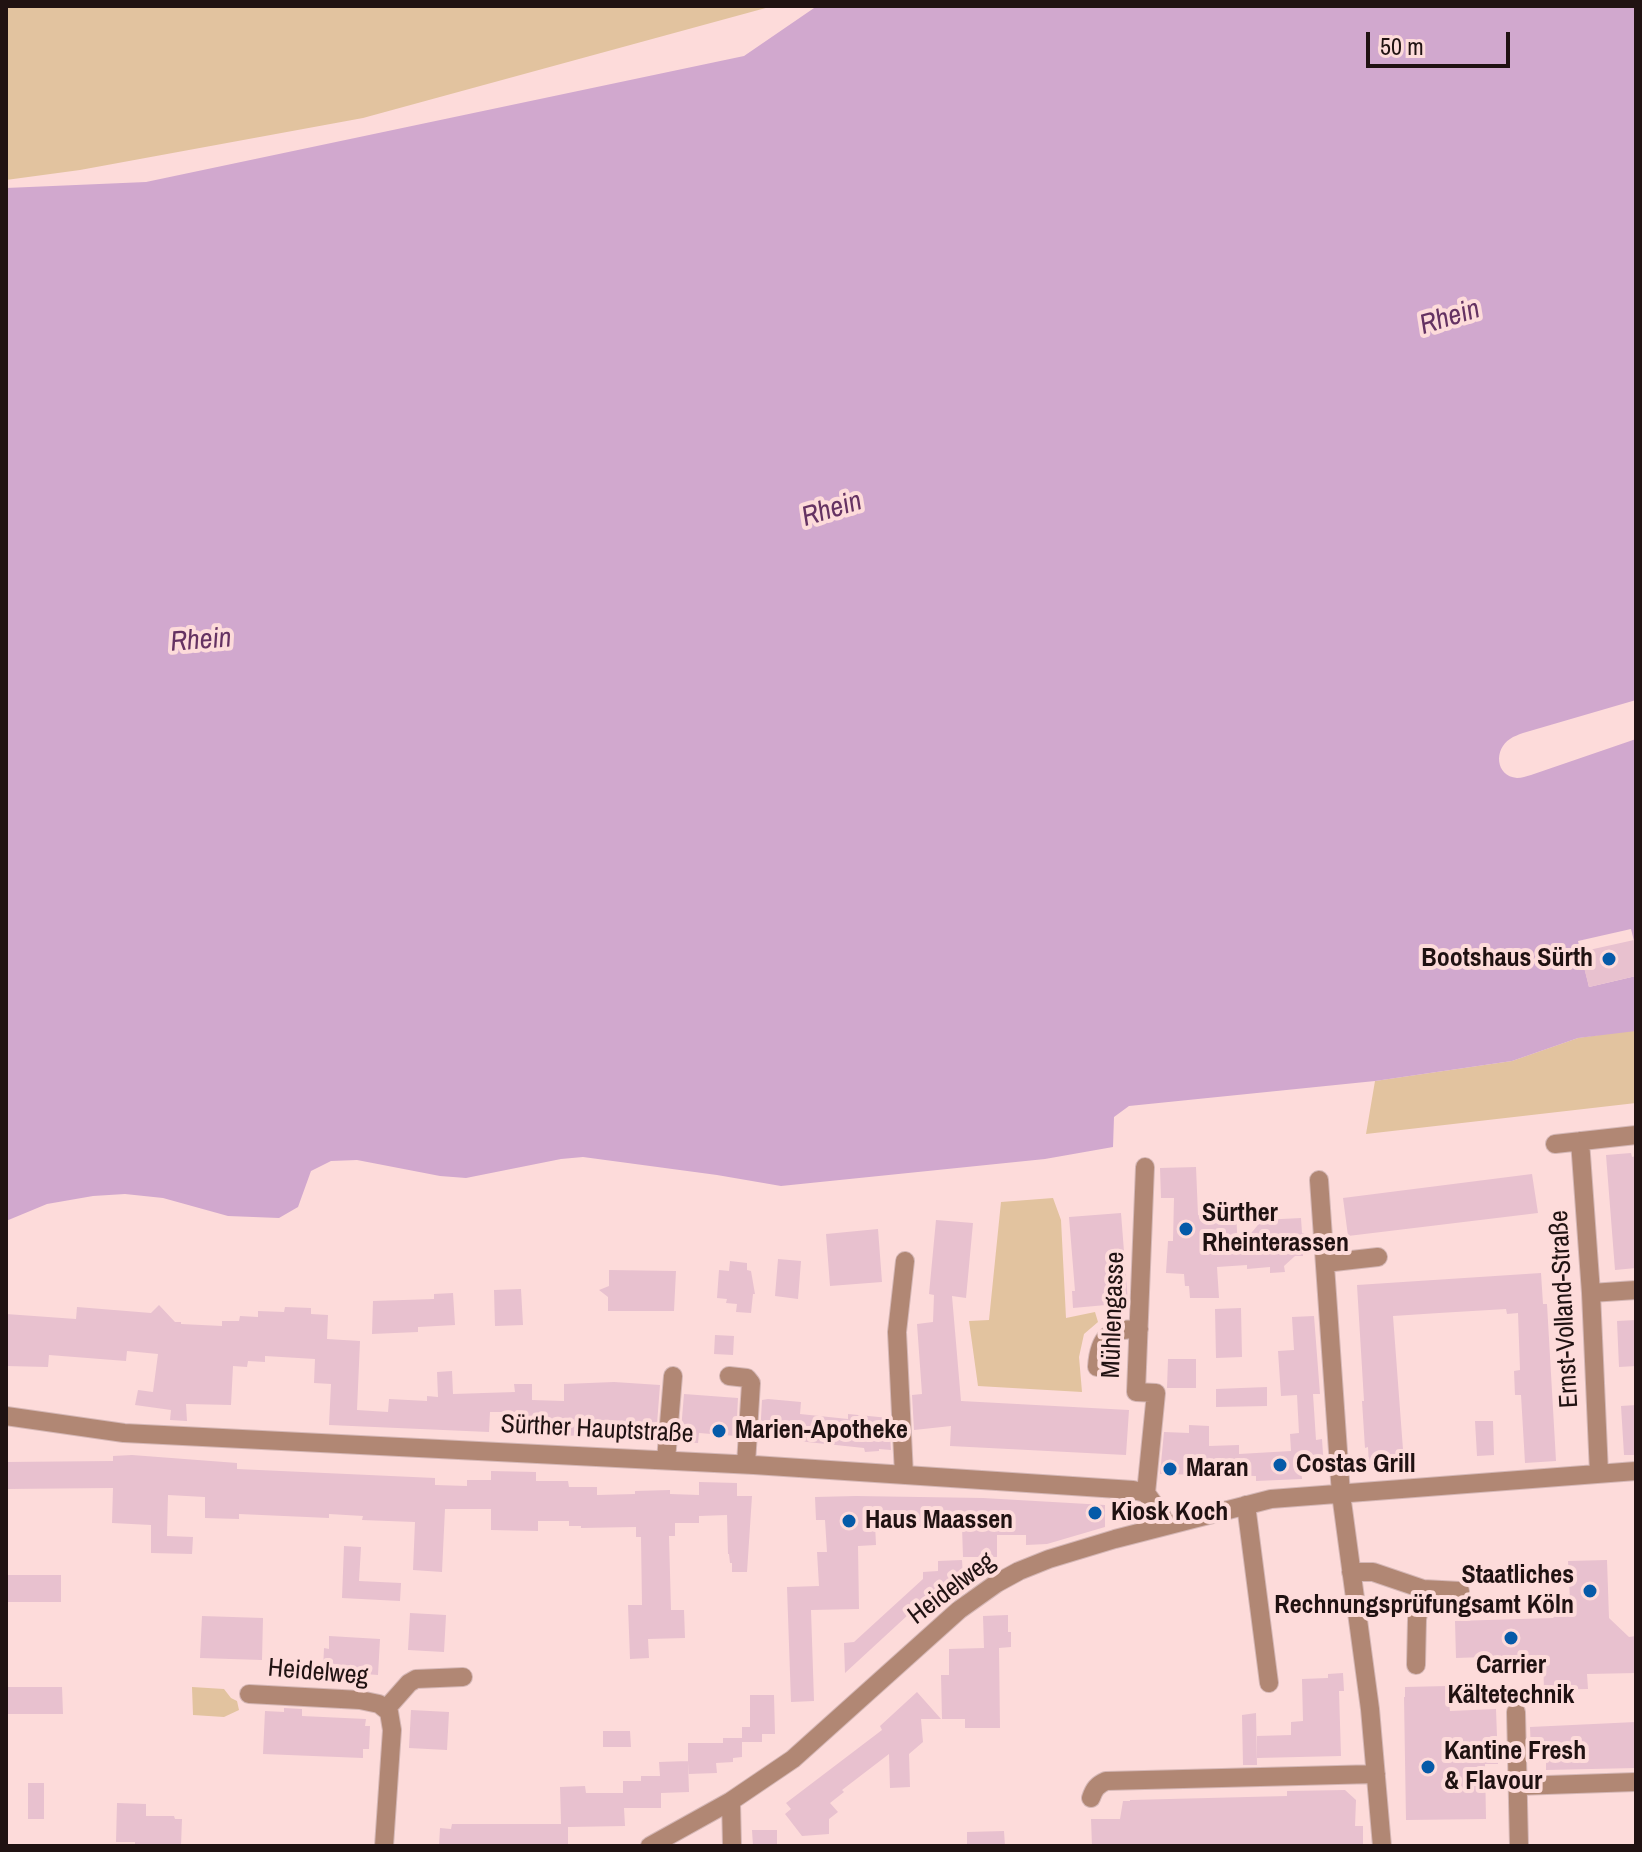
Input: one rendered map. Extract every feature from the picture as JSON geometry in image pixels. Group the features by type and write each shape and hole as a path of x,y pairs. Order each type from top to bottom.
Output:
{"street":[{"path":"1555,1144 1636,1135"},
{"name":"Ernst-Volland-Straße","path":"1580,1141 1599,1473"},
{"name":"Mühlengasse","path":"1145,1167 1136,1392 1156,1393 1146,1493"},
{"path":"1319,1180 1341,1494 1370,1709 1382,1846"},
{"path":"1325,1263 1378,1257"},
{"path":"904,1475 897,1332 905,1261"},
{"path":"1591,1293 1636,1290"},
{"path":"1097,1367 1098,1352 1110,1332 1139,1329"},
{"path":"666,1460 673,1376"},
{"path":"729,1376 747,1378 751,1383 746,1464"},
{"name":"Sürther Hauptstraße","path":"6,1416 124,1433 746,1464 1146,1493"},
{"path":"1341,1494 1636,1471"},
{"path":"1146,1493 1166,1526"},
{"name":"Heidelweg","path":"650,1846 731,1801 793,1759 959,1610 1019,1571 1049,1559 1271,1499 1341,1494"},
{"path":"1246,1505 1269,1683"},
{"path":"1351,1572 1373,1572 1423,1589 1460,1591"},
{"path":"1416,1665 1417,1619 1423,1589"},
{"path":"386,1709 416,1679 463,1677"},
{"name":"Heidelweg","path":"249,1694 360,1700 379,1704 389,1712 392,1730 384,1846"},
{"path":"1516,1712 1519,1846"},
{"path":"1091,1798 1098,1784 1106,1781 1376,1774"},
{"path":"1517,1786 1636,1782"},
{"path":"731,1801 732,1846"}],"shaded area":[{"path":"6,6 773,6 363,118 80,170 6,180"},
{"path":"1636,1031 1636,1103 1366,1134 1375,1081 1512,1061 1578,1038"},
{"path":"1053,1198 1061,1220 1066,1318 1095,1312 1098,1322 1084,1334 1079,1357 1082,1392 978,1386 969,1321 989,1320 1001,1202"},
{"path":"192,1687 224,1689 237,1701 239,1710 224,1717 193,1715"}],"water":[{"name":"Rhein","path":"817,6 1636,6 1636,700 1515,736 1501,749 1499,762 1504,772 1521,778 1636,739 1636,1031 1578,1038 1512,1061 1375,1081 1129,1106 1114,1117 1113,1147 1045,1159 781,1186 583,1157 466,1178 357,1160 331,1161 311,1171 298,1207 279,1218 228,1216 163,1198 125,1194 47,1204 6,1221 6,188 146,182 744,56"}],"pier":[{"name":"Bootshaus Sürth","path":"1631,929 1636,949 1636,976 1589,987 1578,941"}],"building":[{"name":"Bootshaus Sürth","path":"1634,940 1636,976 1589,987 1580,952"},
{"path":"1631,1153 1632,1157 1636,1156 1636,1268 1615,1270 1606,1155"},
{"path":"1196,1167 1198,1215 1236,1213 1238,1249 1262,1220 1301,1218 1303,1256 1295,1256 1284,1266 1285,1272 1270,1273 1270,1267 1247,1269 1247,1265 1217,1267 1219,1298 1190,1298 1184,1274 1166,1273 1168,1241 1173,1241 1174,1198 1161,1198 1160,1168"},
{"path":"1532,1174 1538,1213 1348,1236 1343,1198"},
{"path":"1121,1213 1128,1303 1073,1308 1072,1291 1075,1291 1069,1217"},
{"path":"936,1220 973,1223 966,1298 952,1296 961,1401 1129,1410 1126,1455 950,1446 951,1426 914,1430 912,1395 922,1394 917,1324 933,1322 934,1295 929,1294"},
{"path":"878,1229 882,1282 830,1286 826,1234"},
{"path":"778,1259 801,1261 798,1299 775,1296"},
{"path":"730,1261 747,1263 747,1270 751,1271 755,1294 751,1313 736,1312 737,1304 717,1298 719,1270 729,1271"},
{"path":"609,1270 676,1271 674,1311 608,1311 608,1297 599,1290 609,1286"},
{"path":"1541,1273 1543,1304 1547,1304 1556,1461 1525,1463 1521,1395 1515,1395 1514,1371 1520,1370 1518,1313 1507,1314 1506,1309 1393,1316 1404,1463 1375,1473 1375,1465 1369,1466 1368,1447 1365,1448 1357,1285"},
{"path":"521,1289 523,1325 495,1326 494,1290"},
{"path":"453,1293 455,1325 418,1327 418,1332 372,1334 373,1301 434,1299 434,1294"},
{"path":"159,1305 175,1322 181,1324 222,1326 222,1321 239,1321 240,1316 258,1317 258,1311 284,1312 285,1307 311,1308 311,1314 328,1315 327,1339 360,1341 357,1410 388,1412 389,1399 427,1401 427,1396 438,1397 437,1372 452,1371 453,1394 515,1392 514,1384 532,1384 532,1400 564,1401 564,1384 614,1382 660,1385 657,1424 599,1420 599,1436 519,1435 518,1412 490,1412 489,1432 329,1425 331,1384 314,1383 315,1359 265,1356 265,1362 248,1361 247,1367 233,1366 231,1405 186,1404 187,1421 170,1420 171,1410 135,1405 138,1390 153,1392 158,1354 127,1351 126,1361 49,1355 48,1367 6,1366 6,1314 76,1319 77,1307 151,1313"},
{"path":"1241,1308 1242,1357 1216,1358 1215,1309"},
{"path":"1314,1316 1320,1394 1313,1394 1316,1440 1322,1439 1324,1469 1301,1470 1302,1479 1256,1481 1256,1476 1160,1474 1164,1432 1189,1433 1189,1425 1209,1426 1209,1446 1239,1445 1239,1454 1291,1451 1290,1434 1299,1433 1297,1395 1281,1396 1278,1351 1294,1350 1292,1317"},
{"path":"1636,1320 1636,1366 1619,1367 1617,1321"},
{"path":"715,1335 734,1336 733,1355 714,1354"},
{"path":"1168,1359 1196,1359 1196,1388 1167,1388"},
{"path":"1267,1387 1267,1406 1216,1407 1216,1389"},
{"path":"684,1394 738,1398 736,1436 699,1433 698,1443 680,1442"},
{"path":"762,1400 801,1402 800,1414 848,1419 848,1414 889,1418 891,1450 865,1452 864,1448 760,1437"},
{"path":"1636,1405 1636,1455 1624,1455 1621,1406"},
{"path":"1475,1421 1493,1421 1494,1455 1477,1456"},
{"path":"113,1456 237,1463 237,1469 435,1478 435,1485 467,1486 467,1480 491,1480 491,1471 536,1472 536,1481 568,1481 569,1487 597,1487 597,1495 670,1490 670,1494 699,1495 699,1482 737,1483 737,1496 752,1496 747,1572 732,1572 728,1554 727,1515 699,1516 699,1523 675,1523 675,1536 669,1536 671,1610 684,1610 685,1638 648,1639 649,1658 630,1659 628,1605 642,1605 641,1537 636,1537 636,1527 581,1528 569,1526 569,1521 538,1521 538,1531 491,1530 491,1509 445,1509 442,1572 413,1570 415,1522 362,1520 363,1516 329,1514 329,1518 239,1514 239,1519 205,1518 205,1497 168,1495 167,1536 193,1537 192,1554 151,1553 151,1525 112,1523 113,1488 6,1489 6,1462 113,1461"},
{"path":"815,1497 983,1498 1105,1505 1105,1527 1047,1544 1026,1545 1026,1535 997,1535 997,1557 963,1557 962,1527 875,1524 876,1545 858,1546 859,1609 811,1610 814,1701 791,1702 787,1587 819,1586 817,1552 827,1552 825,1520 816,1520"},
{"path":"344,1546 361,1547 359,1581 401,1583 400,1601 342,1598"},
{"path":"962,1560 963,1576 955,1576 955,1589 946,1589 946,1596 940,1597 940,1604 930,1605 931,1613 909,1614 845,1673 844,1643 854,1642 923,1579 923,1572 938,1571 938,1561"},
{"path":"1607,1560 1609,1618 1629,1637 1636,1636 1636,1673 1587,1674 1588,1689 1544,1690 1543,1655 1456,1658 1455,1621 1553,1618 1570,1600 1568,1561"},
{"path":"6,1575 61,1575 61,1602 6,1602"},
{"path":"410,1613 446,1615 444,1652 408,1650"},
{"path":"1008,1615 1011,1647 999,1648 1000,1728 965,1728 965,1719 942,1719 941,1675 949,1675 949,1649 984,1648 983,1616"},
{"path":"202,1616 263,1618 262,1660 200,1658"},
{"path":"329,1636 380,1639 378,1675 323,1671 324,1648 329,1649"},
{"path":"1343,1673 1344,1691 1339,1691 1341,1756 1257,1758 1257,1736 1291,1735 1291,1722 1303,1721 1302,1679 1328,1678 1328,1674"},
{"path":"1447,1686 1450,1711 1496,1709 1498,1764 1485,1764 1486,1819 1406,1820 1405,1687"},
{"path":"6,1687 62,1687 63,1714 6,1714"},
{"path":"917,1692 941,1719 921,1719 923,1742 909,1754 910,1787 890,1788 889,1754 830,1803 838,1812 829,1819 829,1834 802,1836 785,1814 791,1809 786,1803 882,1730 880,1726"},
{"path":"750,1695 774,1695 775,1734 762,1734 762,1742 742,1742 742,1757 733,1758 733,1762 716,1763 717,1773 688,1774 688,1743 723,1743 723,1738 742,1738 742,1727 750,1727"},
{"path":"284,1708 302,1709 302,1716 366,1719 365,1726 370,1726 369,1749 363,1749 363,1758 263,1754 265,1711 284,1712"},
{"path":"411,1710 449,1712 447,1750 409,1748"},
{"path":"1256,1713 1257,1765 1243,1765 1242,1715"},
{"path":"1636,1722 1636,1768 1546,1770 1546,1751 1531,1752 1530,1727"},
{"path":"603,1731 630,1731 631,1747 603,1747"},
{"path":"688,1761 689,1792 661,1793 661,1808 624,1808 625,1826 568,1827 568,1846 439,1846 440,1828 451,1829 452,1824 561,1824 560,1787 585,1786 586,1793 623,1793 623,1781 641,1781 641,1776 660,1776 659,1762"},
{"path":"28,1783 44,1783 44,1819 28,1819"},
{"path":"1345,1790 1356,1800 1355,1826 1363,1826 1363,1846 1092,1846 1091,1819 1120,1819 1123,1801 1287,1796 1287,1791"},
{"path":"117,1803 146,1804 146,1816 182,1819 181,1846 135,1846 135,1842 116,1842"},
{"path":"752,1830 777,1830 777,1846 753,1846"},
{"path":"1004,1831 1005,1846 967,1846 967,1832"}],"place":[{"name":"Bootshaus Sürth","path":"1609,959"},
{"name":"Sürther Rheinterassen","path":"1186,1229"},
{"name":"Marien-Apotheke","path":"719,1431"},
{"name":"Costas Grill","path":"1280,1465"},
{"name":"Maran","path":"1170,1469"},
{"name":"Kiosk Koch","path":"1095,1513"},
{"name":"Haus Maassen","path":"849,1521"},
{"name":"Staatliches Rechnungsprüfungsamt Köln","path":"1590,1591"},
{"name":"Carrier Kältetechnik","path":"1511,1638"},
{"name":"Kantine Fresh & Flavour","path":"1428,1767"}]}
